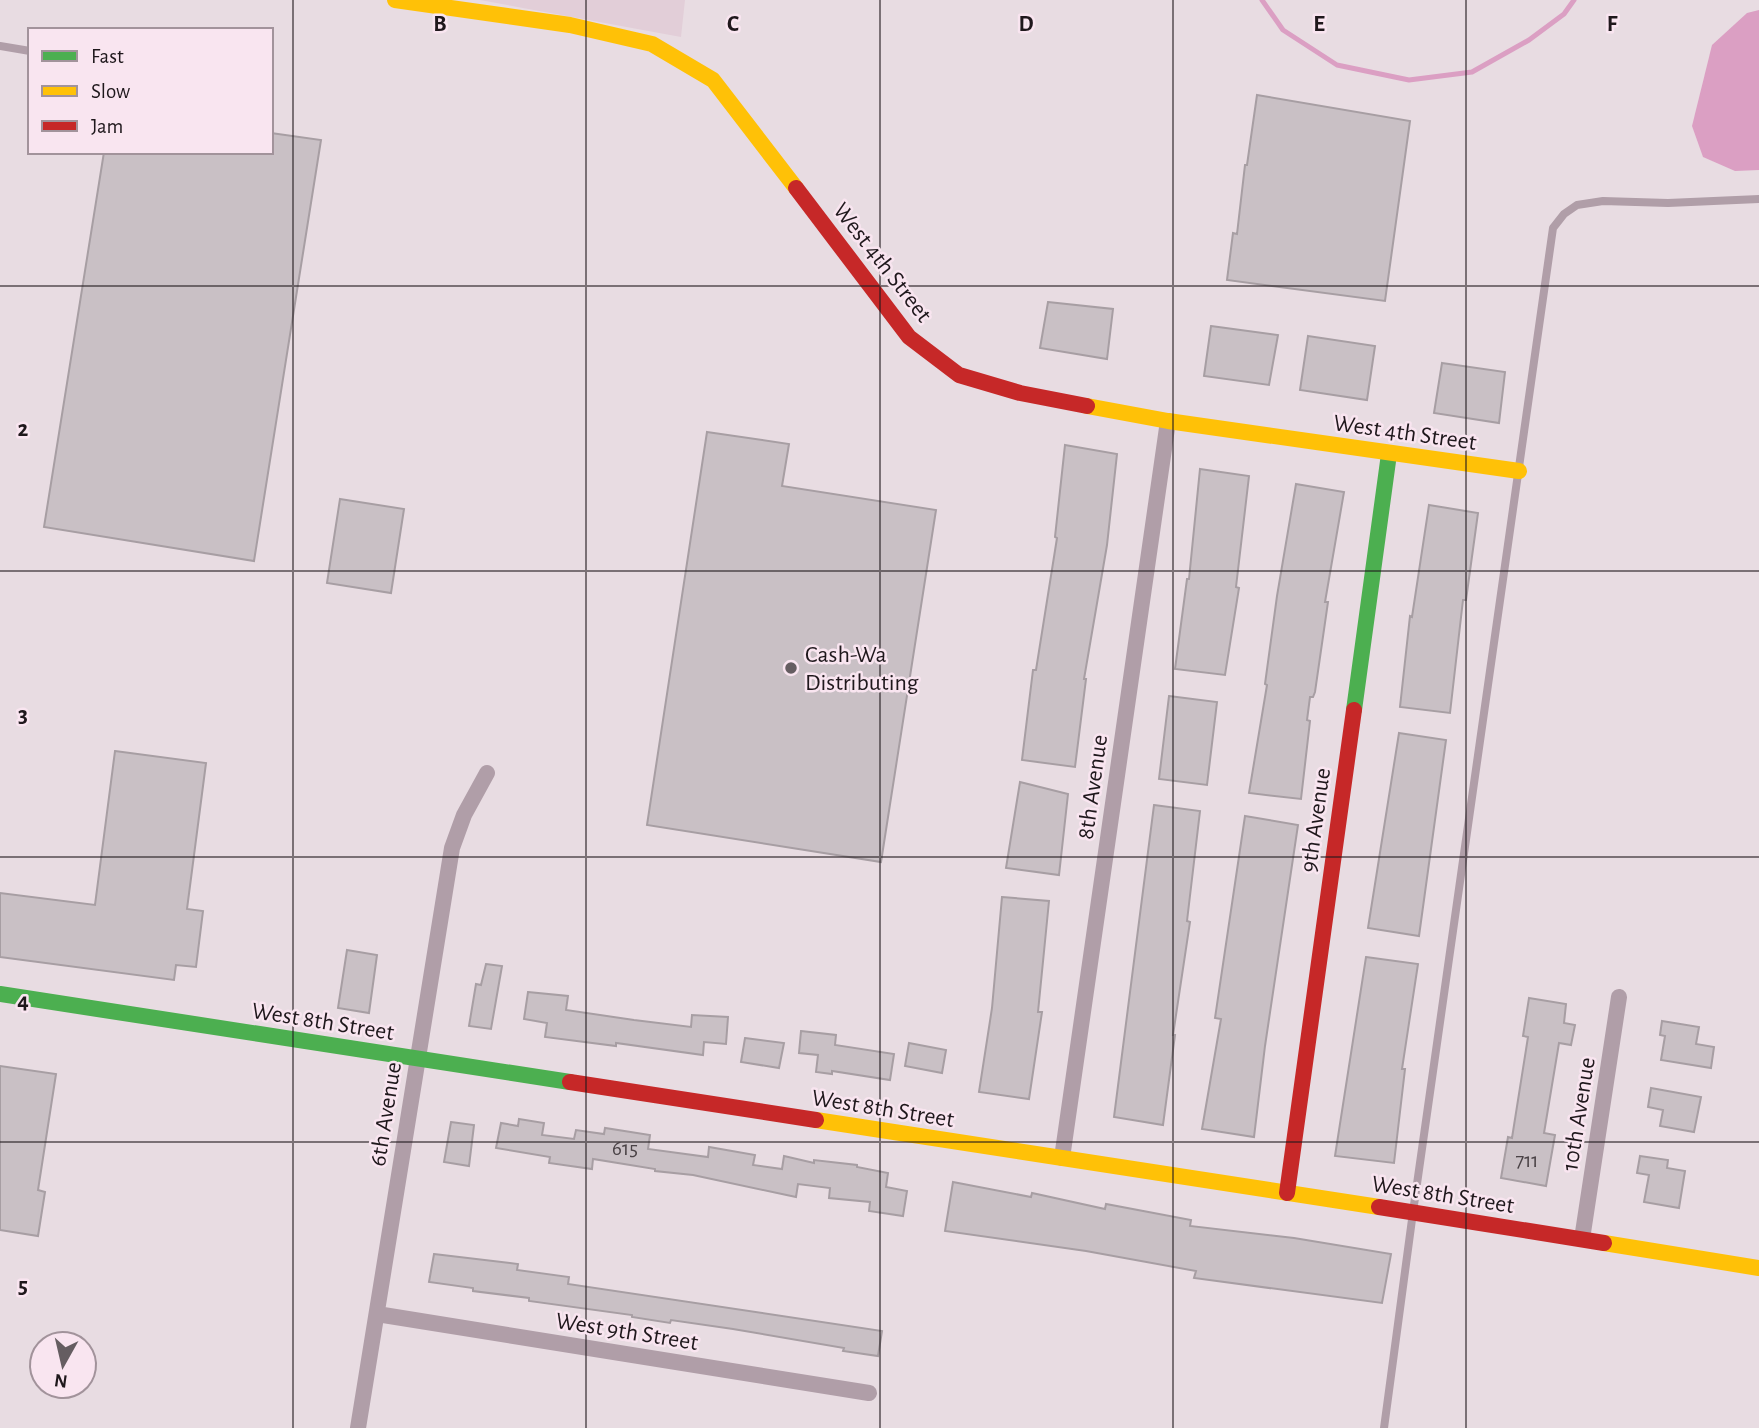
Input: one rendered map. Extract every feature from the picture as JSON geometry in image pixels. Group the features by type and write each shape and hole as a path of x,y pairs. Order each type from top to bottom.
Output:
{"street":[{"name":"West 4th Street","path":"395,0 570,25 652,44 713,80 909,337 959,375 1020,393 1168,421 1519,471"},
{"name":"8th Avenue","path":"1062,1158 1168,421"},
{"name":"9th Avenue","path":"1287,1193 1389,454"},
{"name":"6th Avenue","path":"358,1428 452,848 464,815 486,773"},
{"name":"West 8th Street","path":"0,994 1759,1268"},
{"name":"10th Avenue","path":"1582,1239 1619,997"},
{"name":"West 9th Street","path":"377,1314 869,1393"}],"lane":[{"path":"0,46 28,51"},
{"path":"1384,1428 1553,228 1577,205 1602,201 1668,203 1759,199"}],"shaded area":[{"path":"480,0 685,0 681,37"},
{"path":"1759,10 1759,170 1735,171 1703,157 1692,126 1712,45 1747,13"}],"building":[{"path":"1257,95 1410,121 1385,301 1227,280 1233,233 1237,234"},
{"path":"273,133 321,140 254,561 44,527 104,154 273,154"},
{"path":"1048,302 1113,309 1107,359 1040,348"},
{"path":"1211,326 1278,335 1269,385 1204,376"},
{"path":"1308,336 1375,346 1367,400 1300,390"},
{"path":"1442,363 1505,372 1499,423 1434,413"},
{"name":"Cash-Wa Distributing","path":"707,432 789,444 782,486 936,510 881,862 647,825"},
{"path":"1065,445 1117,454 1107,545 1084,679 1075,767 1022,760 1033,670 1036,670 1057,538"},
{"path":"1200,469 1249,476 1236,587 1239,588 1225,675 1175,669 1189,579"},
{"path":"1296,484 1344,492 1325,602 1328,602 1315,692 1313,697 1310,697 1307,720 1310,721 1301,799 1249,793"},
{"path":"340,499 404,509 391,593 327,583"},
{"path":"1429,505 1478,513 1466,600 1463,600 1450,713 1400,707 1410,616 1412,617"},
{"path":"1169,696 1217,702 1207,785 1159,779"},
{"path":"1399,733 1446,740 1419,936 1368,928"},
{"path":"115,751 206,763 187,909 203,911 196,967 176,965 174,980 0,957 0,893 95,905"},
{"path":"1020,782 1068,794 1059,875 1006,868"},
{"path":"1154,805 1200,811 1187,921 1190,922 1163,1125 1114,1117"},
{"path":"1245,816 1298,825 1254,1137 1202,1129 1221,1019 1215,1018"},
{"path":"1002,897 1049,901 1038,1012 1042,1012 1029,1099 979,1092 992,1008"},
{"path":"347,950 377,955 369,1013 338,1008"},
{"path":"1366,957 1418,964 1402,1069 1405,1069 1394,1163 1335,1156"},
{"path":"486,964 502,966 491,1029 469,1026 476,984 481,985"},
{"path":"528,992 568,996 566,1010 634,1020 691,1027 692,1015 728,1017 726,1044 704,1042 703,1055 545,1037 547,1023 524,1019"},
{"path":"1529,998 1566,1004 1564,1023 1575,1025 1571,1045 1559,1043 1544,1133 1555,1135 1546,1186 1501,1178 1508,1137 1512,1138 1528,1037 1523,1036"},
{"path":"1662,1021 1699,1027 1696,1044 1714,1047 1711,1068 1661,1060 1665,1036 1660,1035"},
{"path":"801,1031 836,1035 835,1045 894,1054 890,1080 832,1071 832,1074 816,1072 818,1055 799,1053"},
{"path":"745,1038 784,1043 779,1068 741,1062"},
{"path":"909,1043 946,1050 942,1073 905,1066"},
{"path":"0,1066 56,1074 38,1190 45,1192 38,1236 0,1230"},
{"path":"1651,1088 1701,1097 1694,1132 1660,1126 1663,1110 1648,1107"},
{"path":"519,1119 544,1123 542,1135 574,1139 576,1130 604,1134 605,1128 650,1135 648,1149 708,1157 709,1147 755,1155 753,1165 782,1169 784,1156 814,1163 814,1160 857,1165 888,1173 886,1187 907,1191 903,1216 869,1211 870,1202 829,1198 830,1188 798,1184 796,1197 693,1175 593,1159 592,1169 549,1163 550,1157 496,1148 501,1123 518,1126"},
{"path":"451,1122 474,1125 469,1166 444,1162"},
{"path":"1640,1156 1668,1160 1667,1168 1685,1171 1679,1208 1644,1202 1649,1175 1637,1173"},
{"path":"953,1182 1031,1197 1032,1193 1105,1209 1106,1204 1191,1220 1190,1226 1294,1238 1391,1254 1382,1303 1194,1278 1196,1271 1086,1251 945,1231"},
{"path":"434,1254 518,1264 517,1270 569,1277 568,1284 882,1331 878,1356 733,1329 671,1320 670,1323 429,1282"}],"waterway":[{"path":"1262,0 1283,30 1337,65 1409,80 1472,72 1529,40 1564,14 1574,0"}],"traffic: fast":[{"path":"1354,710 1389,454"},
{"path":"0,994 570,1082"}],"traffic: slow":[{"path":"395,0 570,25 652,44 713,80 796,188"},
{"path":"1087,406 1168,421 1519,471"},
{"path":"816,1120 1379,1207"},
{"path":"1604,1243 1759,1268"}],"traffic: jam":[{"path":"796,188 909,337 959,375 1020,393 1087,406"},
{"path":"1287,1193 1354,710"},
{"path":"570,1082 816,1120"},
{"path":"1379,1207 1604,1243"}],"place":[{"name":"Cash-Wa Distributing","path":"791,668"}]}
